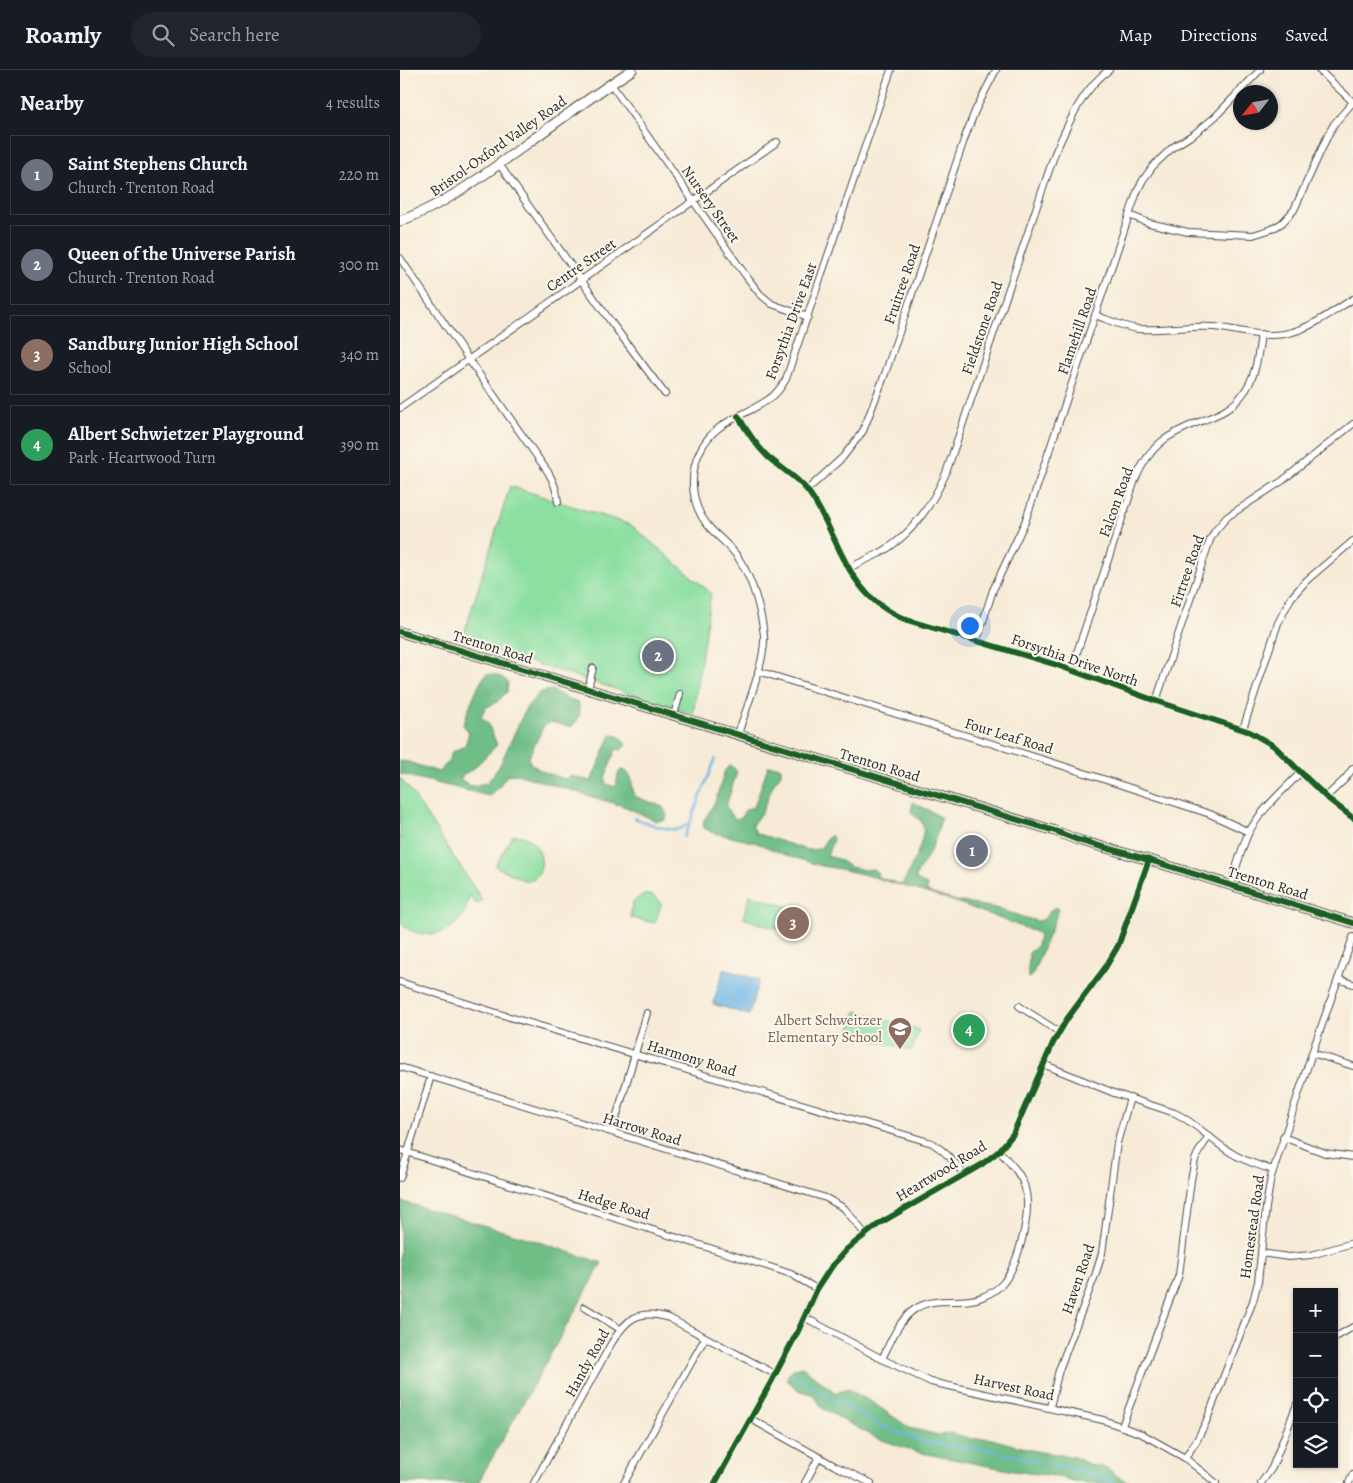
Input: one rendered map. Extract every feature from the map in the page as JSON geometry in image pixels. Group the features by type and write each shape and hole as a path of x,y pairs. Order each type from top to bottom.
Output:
{"main road":[{"name":"Bristol-Oxford Valley Road","path":"400,221 458,194 632,70"},
{"name":"Trenton Road","path":"400,632 1353,923"}],"street":[{"name":"Forsythia Drive East","path":"738,734 762,654 764,637 762,622 747,572 726,542 712,530 700,514 693,488 694,469 700,450 715,431 729,420 769,400 781,388 786,379 891,70"},
{"name":"Fruitree Road","path":"807,490 844,457 866,424 885,374 965,137 979,103 996,70"},
{"name":"Fieldstone Road","path":"849,568 881,552 902,537 921,518 938,492 1055,153 1088,92 1095,82 1109,70"},
{"name":"Flamehill Road","path":"977,640 993,590 1025,522 1137,192 1153,166 1173,147 1215,118 1260,70"},
{"path":"1129,215 1188,232 1253,234 1272,229 1282,223 1294,210 1334,124 1353,102 1319,70"},
{"name":"Nursery Street","path":"611,84 746,276 766,300 808,317"},
{"name":"Centre Street","path":"400,408 777,142"},
{"path":"499,164 665,394"},
{"path":"400,258 548,472 555,483 558,502"},
{"path":"1095,315 1140,329 1195,326 1279,335 1311,325 1353,299"},
{"name":"Falcon Road","path":"1071,670 1135,480 1145,460 1158,444 1168,436 1223,412 1240,399 1253,376 1261,334"},
{"name":"Forsythia Drive North","path":"738,416 750,437 763,451 798,480 814,499 861,588 887,610 907,620 1071,670 1156,701 1243,729 1274,746 1326,797 1353,818"},
{"name":"Firtree Road","path":"1156,701 1210,540 1215,531 1227,518 1282,481 1353,424"},
{"path":"1243,729 1278,623 1291,598 1306,580 1353,541"},
{"path":"588,689 593,668"},
{"name":"Four Leaf Road","path":"758,671 1054,763 1210,814 1249,832"},
{"path":"674,715 680,694"},
{"path":"1326,797 1345,779 1353,768"},
{"path":"1231,885 1249,832 1263,812 1301,772"},
{"name":"Heartwood Road","path":"715,1483 775,1374 817,1289 832,1266 865,1234 894,1214 981,1165 1000,1151 1012,1134 1018,1125 1043,1064 1059,1032 1106,968 1118,946 1149,860"},
{"name":"Homestead Road","path":"1185,1458 1206,1422 1253,1301 1258,1282 1266,1207 1273,1170 1353,937"},
{"path":"1338,979 1353,984"},
{"name":"Harmony Road","path":"400,982 503,1016 932,1143 953,1158 964,1175"},
{"path":"1019,1006 1059,1032"},
{"path":"612,1132 647,1013"},
{"path":"1312,1053 1353,1066"},
{"path":"1043,1064 1114,1094 1175,1113 1228,1151 1242,1159 1273,1170"},
{"name":"Harrow Road","path":"400,1067 826,1198 844,1208 865,1234"},
{"path":"400,1178 431,1076"},
{"name":"Haven Road","path":"1050,1407 1059,1370 1102,1253 1117,1143 1130,1098"},
{"path":"1122,1426 1178,1275 1195,1160 1209,1136"},
{"path":"1283,1137 1320,1151 1353,1157"},
{"name":"Hedge Road","path":"400,1150 776,1269 791,1274 817,1289"},
{"path":"882,1359 898,1329 906,1317 915,1309 932,1302 980,1299 998,1288 1007,1277 1023,1237 1028,1202 1020,1174 1000,1151"},
{"path":"1261,1253 1288,1257 1311,1255 1353,1243"},
{"path":"584,1307 620,1329"},
{"name":"Handy Road","path":"534,1483 620,1329 633,1318 653,1314 669,1318 775,1374"},
{"name":"Harvest Road","path":"804,1318 882,1359 936,1384 1050,1407 1122,1426 1158,1442 1185,1458 1216,1483"},
{"path":"1338,1336 1353,1327"},
{"path":"624,1483 705,1338"},
{"path":"1261,1483 1272,1468 1293,1414"},
{"path":"751,1418 819,1457 871,1483"},
{"path":"805,1483 819,1457"},
{"path":"1350,1483 1353,1474"}],"green space":[{"path":"510,486 631,525 711,593 693,714 462,640"},
{"path":"486,674 498,676 508,682 507,692 497,702 485,708 481,717 488,723 497,745 460,779 471,786 487,783 499,767 526,708 540,692 552,690 578,702 579,716 571,727 550,722 543,727 528,759 531,763 544,772 565,779 571,776 591,781 611,735 619,736 626,745 621,750 616,749 605,778 606,784 616,787 618,774 621,770 626,771 631,777 634,796 663,807 667,815 665,820 656,821 626,807 517,774 507,775 489,796 400,774 400,761 439,772 448,762 452,752 465,746 469,732 463,725 475,692"},
{"path":"729,766 737,772 726,806 730,814 736,819 742,817 746,809 754,807 768,766 781,768 781,774 774,783 762,812 752,825 756,833 807,850 820,849 829,836 832,836 833,840 827,856 838,859 850,867 865,870 873,869 877,872 878,877 902,885 917,854 923,836 922,823 911,812 913,802 941,818 933,844 916,877 916,880 927,885 927,892 956,901 995,908 1036,921 1043,920 1052,909 1056,907 1059,909 1032,976 1028,978 1029,953 1037,945 1038,933 956,902 870,876 822,866 783,854 757,843 711,832 704,828 703,822 715,802 725,770"},
{"path":"400,778 410,790 482,900 476,904 469,895 461,918 453,926 433,934 422,934 400,923"},
{"path":"512,836 525,837 533,842 541,857 539,872 534,878 526,881 495,866"},
{"path":"645,895 651,895 659,900 661,905 655,923 631,918 633,903"},
{"path":"750,895 804,912 797,936 743,918"},
{"path":"856,1011 919,1030 912,1051 850,1033"},
{"path":"400,1201 524,1237 602,1263 478,1483 400,1483"},
{"path":"802,1367 836,1393 848,1389 910,1428 938,1435 951,1433 972,1439 988,1438 1035,1451 1074,1457 1091,1465 1107,1468 1120,1478 1131,1483 1082,1483 1054,1476 1014,1471 917,1452 876,1438 822,1408 814,1395 798,1390 787,1380 788,1374 792,1370"}],"water":[{"path":"724,969 759,980 749,1015 713,1004"}],"waterway":[{"path":"634,818 674,830 690,823 715,759"},
{"path":"684,837 689,825"},
{"path":"791,1375 881,1426 925,1442 988,1450 1068,1468 1116,1483"}],"cycle path":[{"path":"738,416 751,437 763,451 798,480 807,490 819,508 857,582 878,603 891,612 907,620 1057,665 1156,701 1250,732 1274,746 1326,797 1353,818"},
{"path":"400,632 1353,923"},
{"path":"715,1483 798,1331 817,1289 832,1266 847,1249 880,1223 981,1165 999,1151 1013,1134 1053,1043 1067,1019 1105,968 1118,946 1149,860"}],"place":[{"name":"Queen of the Universe Parish","path":"658,656"},
{"name":"Saint Stephens Church","path":"972,851"},
{"name":"Sandburg Junior High School","path":"793,923"},
{"name":"Albert Schwietzer Playground","path":"969,1030"},
{"name":"Albert Schweitzer Elementary School","path":"900,1050"}]}
